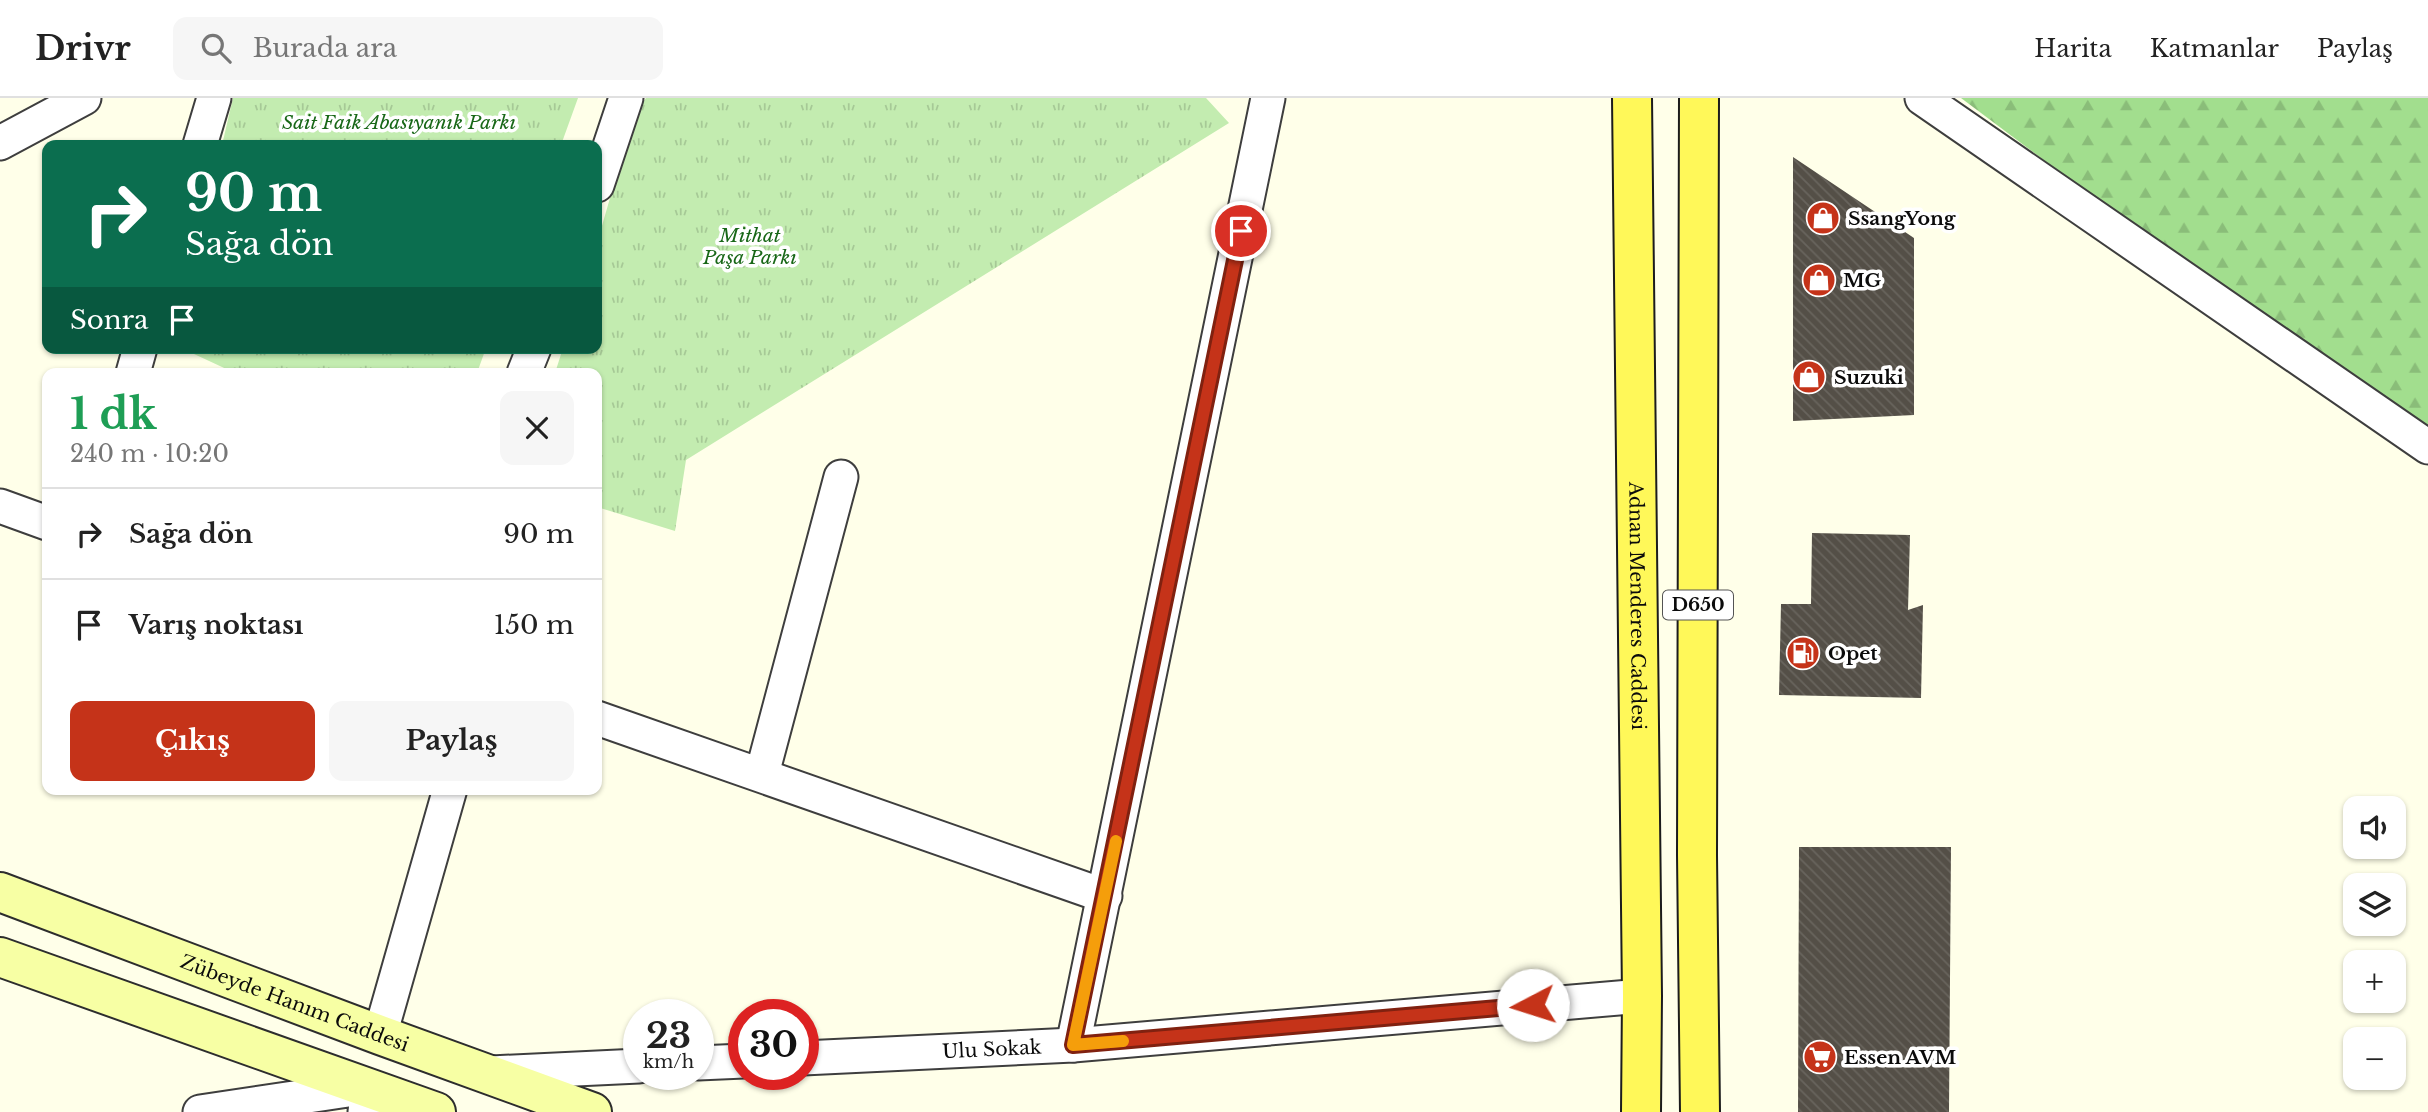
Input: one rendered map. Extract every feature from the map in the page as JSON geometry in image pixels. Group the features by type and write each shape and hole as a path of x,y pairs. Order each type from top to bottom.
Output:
{"main road":[{"name":"Adnan Menderes Caddesi","path":"1632,98 1641,1112"},
{"name":"D650","path":"1699,98 1697,855 1700,1112"},
{"name":"Zübeyde Hanım Caddesi","path":"0,892 592,1112"},
{"path":"0,957 366,1100 436,1112"}],"street":[{"path":"0,143 84,98"},
{"path":"201,140 214,98"},
{"path":"602,170 626,98"},
{"path":"1073,1045 1268,98"},
{"path":"1922,98 2428,447"},
{"path":"762,774 841,477"},
{"path":"0,506 42,521"},
{"path":"602,720 1105,896"},
{"path":"380,1035 448,795"},
{"name":"Ulu Sokak","path":"819,1057 1073,1045 1642,996"},
{"path":"486,1073 623,1067"},
{"path":"200,1112 366,1100"}],"green space":[{"name":"Sait Faik Abasıyanık Parkı","path":"233,98 578,98 563,140 223,140"},
{"name":"Mithat Paşa Parkı","path":"646,98 1206,98 1229,123 686,460 675,531 602,509 602,368 557,368 561,354 602,354 602,226 634,115"},
{"path":"1961,98 2428,98 2428,447 2420,442"},
{"path":"194,354 484,354 479,368 224,368"}],"building":[{"path":"1793,157 1914,238 1914,415 1793,421"},
{"path":"1812,533 1910,535 1908,610 1923,605 1921,698 1779,695 1781,604 1811,604"},
{"path":"1799,847 1951,847 1949,1112 1798,1112"}],"slow traffic":[{"path":"1116,841 1073,1045 1123,1041"}],"place":[{"name":"SsangYong","path":"1823,218"},
{"name":"MG","path":"1819,280"},
{"name":"Suzuki","path":"1809,377"},
{"name":"Opet","path":"1803,653"},
{"name":"Essen AVM","path":"1820,1057"}],"route":[{"path":"1241,231 1073,1045 1533,1005"}]}
